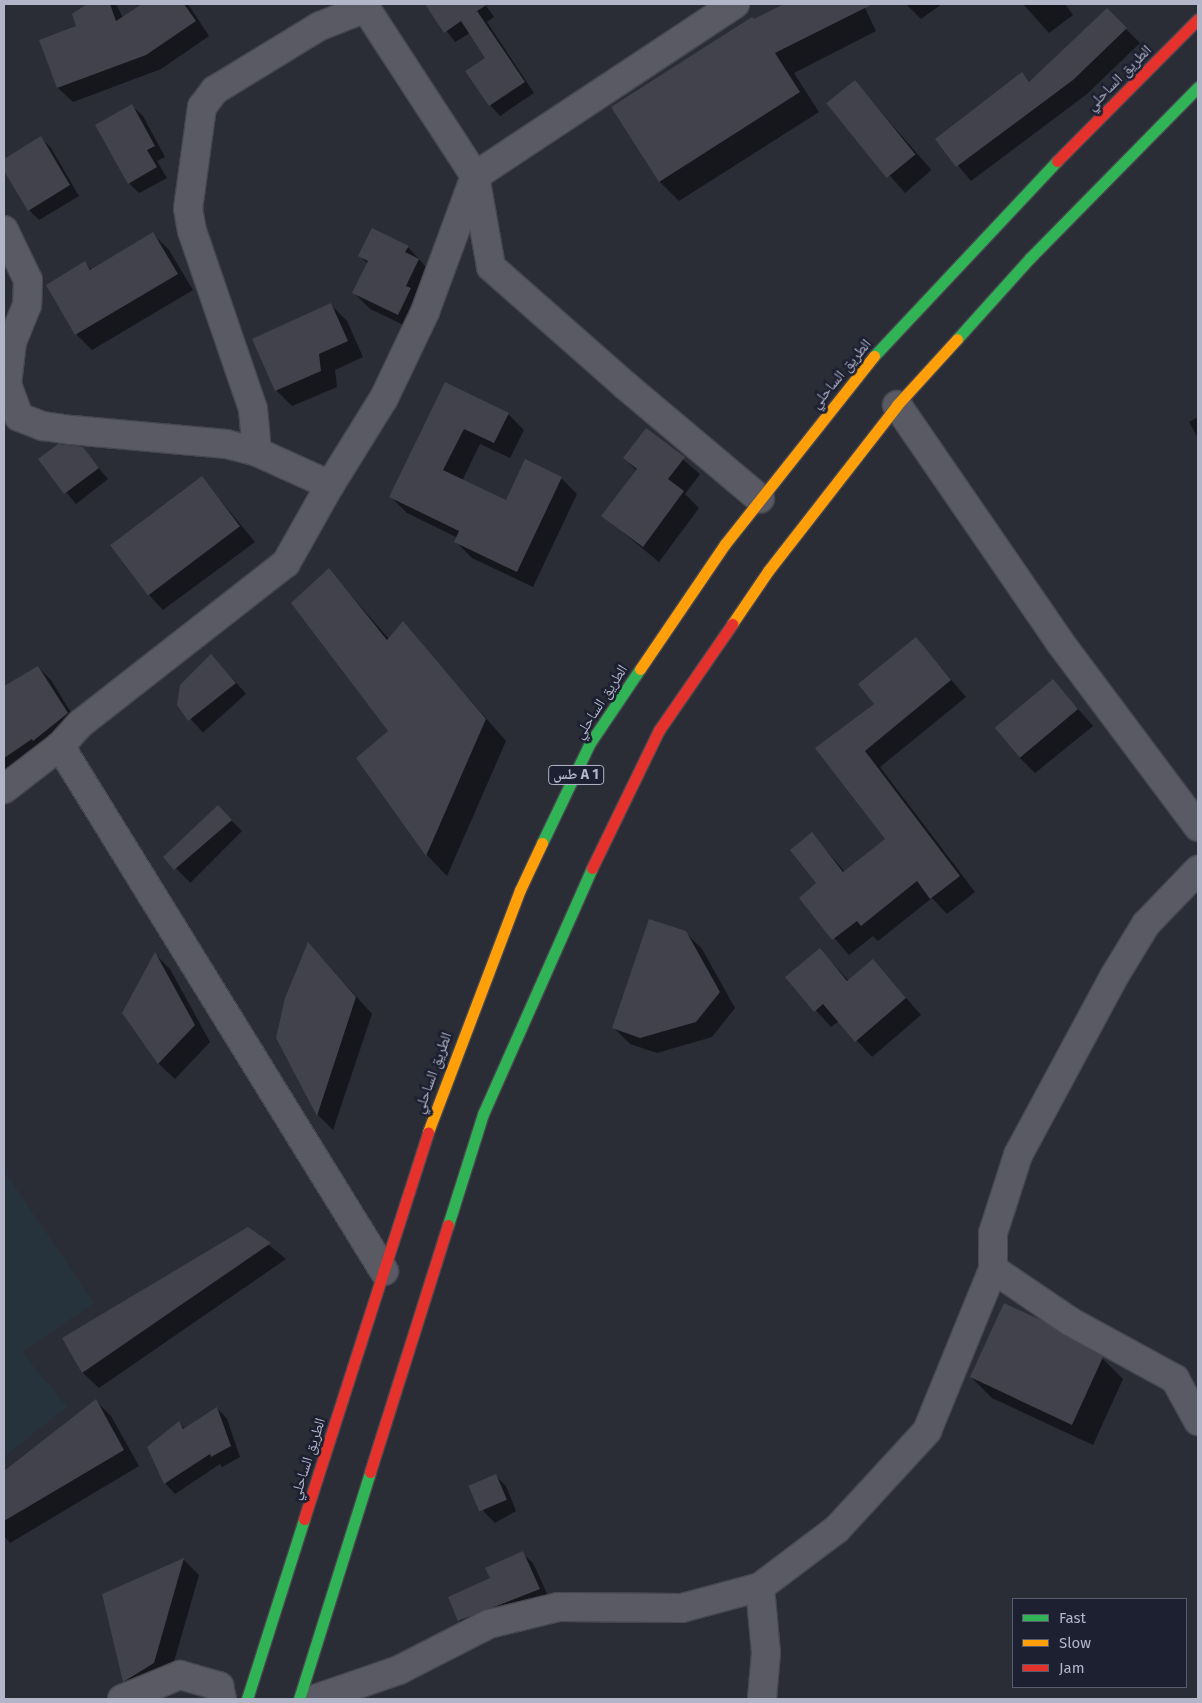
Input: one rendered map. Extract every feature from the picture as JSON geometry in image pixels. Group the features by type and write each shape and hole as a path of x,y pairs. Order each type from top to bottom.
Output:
{"highway":[{"name":"الطريق الساحلي","path":"247,1699 439,1096 520,890 590,743 725,544 866,365 996,224 1198,20"},
{"path":"299,1699 483,1114 570,912 659,730 768,571 897,405 1030,258 1198,87"}],"street":[{"path":"4,788 60,746 80,724 286,563 330,484 384,398 425,312 475,176 734,4"},
{"path":"257,452 253,409 192,231 188,209 202,107 215,90 320,26 365,6 475,176 491,267 619,380 760,499"},
{"path":"4,230 28,280 26,305 12,342 7,384 11,422 226,444 257,452 330,484"},
{"path":"897,405 1059,640 1198,827"},
{"path":"60,746 384,1270"},
{"path":"315,1699 399,1670 489,1624 558,1607 682,1608 760,1587 837,1529 927,1431 993,1269 993,1233 1018,1155 1115,975 1146,924 1198,870"},
{"path":"993,1269 1071,1322 1175,1378 1198,1421"},
{"path":"760,1587 766,1653 762,1699"},
{"path":"122,1699 180,1675 219,1686 222,1699"}],"shaded area":[{"path":"4,1170 94,1303 22,1352 67,1407 4,1457"}],"building":[{"path":"87,4 110,4 116,21 142,4 184,4 196,21 146,55 57,88 39,40 76,26 72,14"},
{"path":"425,4 488,4 477,11 525,82 489,106 465,71 485,58 461,21 444,33"},
{"path":"784,4 873,4 775,53 800,92 659,182 611,107 752,17 754,19"},
{"path":"1107,8 1127,28 1073,80 956,167 935,139 1022,72 1029,82"},
{"path":"855,80 915,155 887,178 826,103"},
{"path":"132,104 155,146 147,150 157,167 128,184 95,125"},
{"path":"41,136 70,185 28,211 4,171 4,159"},
{"path":"372,228 409,246 405,252 419,259 406,286 411,288 398,315 352,293 368,261 358,256"},
{"path":"153,232 178,274 75,335 46,285 85,261 90,270"},
{"path":"331,303 348,341 319,354 321,371 275,391 252,339"},
{"path":"445,382 509,413 494,443 464,429 443,470 506,500 525,459 562,477 517,572 454,542 459,531 389,497"},
{"path":"646,428 685,457 668,479 684,491 643,547 601,516 637,469 623,458"},
{"path":"58,444 83,447 99,468 64,494 38,459"},
{"path":"202,476 240,526 148,596 110,545"},
{"path":"329,568 387,640 403,621 486,719 426,856 356,758 388,731 291,603"},
{"path":"916,637 951,680 865,751 960,876 930,899 917,881 861,926 857,921 832,940 799,898 816,883 790,850 812,832 843,872 885,839 815,748 874,704 858,684"},
{"path":"211,654 236,683 188,721 177,705 180,685"},
{"path":"38,666 68,713 33,741 32,739 4,758 4,686"},
{"path":"1053,679 1078,709 1020,758 995,728"},
{"path":"218,805 232,820 174,870 163,857"},
{"path":"649,919 686,931 720,992 696,1022 640,1038 612,1028"},
{"path":"308,942 356,997 317,1116 276,1038 285,998"},
{"path":"820,948 847,981 873,959 906,998 855,1042 823,1004 814,1012 785,977"},
{"path":"155,952 195,1025 158,1064 122,1013"},
{"path":"248,1227 271,1243 82,1373 62,1338"},
{"path":"1004,1303 1041,1320 1103,1357 1072,1425 970,1377"},
{"path":"96,1399 124,1450 4,1521 4,1471"},
{"path":"217,1407 231,1446 211,1457 210,1454 164,1484 147,1447 179,1421 183,1429"},
{"path":"496,1474 507,1500 479,1511 468,1486"},
{"path":"523,1551 540,1589 458,1621 448,1597 490,1578 485,1568"},
{"path":"184,1558 154,1663 123,1682 102,1594"}],"traffic: fast":[{"path":"957,339 1030,258 1198,87"},
{"path":"874,356 1057,161"},
{"path":"542,843 590,743 640,669"},
{"path":"448,1225 483,1114 592,868"},
{"path":"299,1699 370,1472"},
{"path":"247,1699 304,1519"}],"traffic: slow":[{"path":"732,624 768,571 897,405 957,339"},
{"path":"640,669 725,544 874,356"},
{"path":"428,1132 520,890 542,843"}],"traffic: jam":[{"path":"1057,161 1198,19"},
{"path":"592,868 659,730 732,624"},
{"path":"304,1519 428,1132"},
{"path":"370,1472 448,1225"}]}
